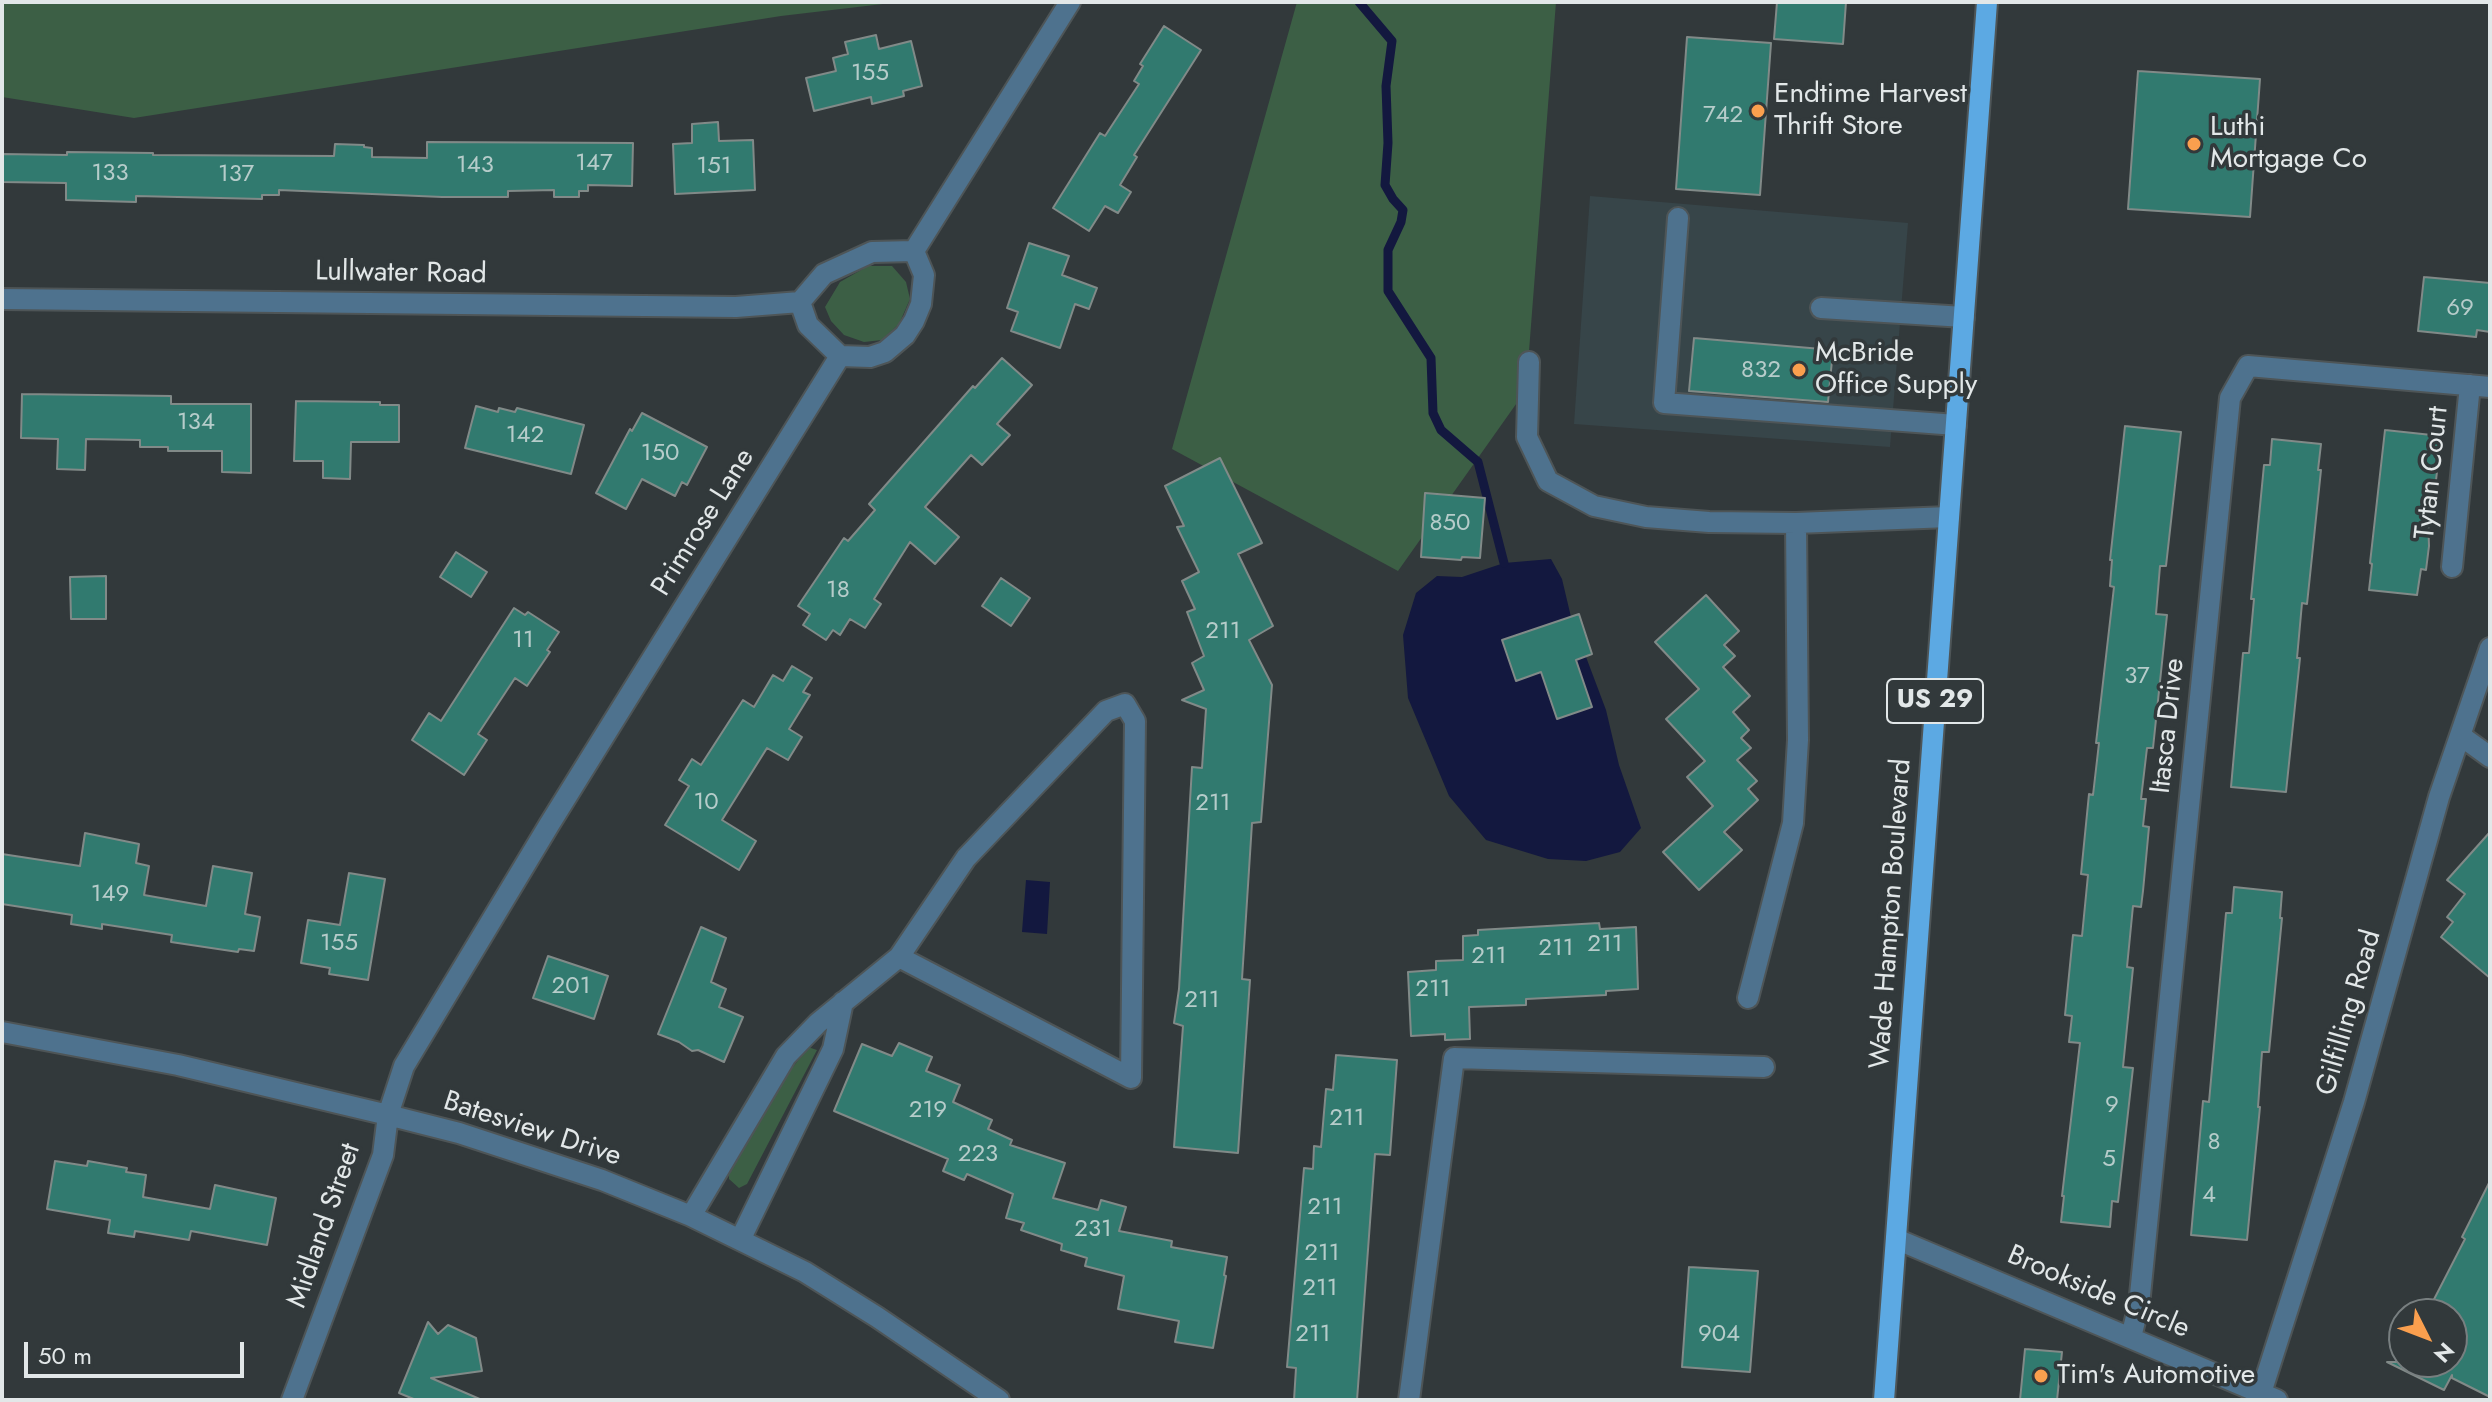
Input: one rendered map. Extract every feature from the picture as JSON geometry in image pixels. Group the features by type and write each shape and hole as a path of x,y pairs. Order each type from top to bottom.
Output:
{"main road":[{"name":"Wade Hampton Boulevard","path":"1884,1400 1987,2"}],"street":[{"path":"914,251 1070,2"},
{"path":"1678,218 1664,403 1956,425"},
{"path":"914,251 924,275 924,291 914,321 905,335 885,352 856,358 840,356 808,325 800,302 824,274 872,252 914,251"},
{"name":"Lullwater Road","path":"2,299 736,307 800,302"},
{"path":"1821,308 1964,317"},
{"name":"Primrose Lane","path":"388,1115 404,1066 549,825 840,356"},
{"path":"1529,362 1527,437 1548,481 1594,506 1646,517 1709,522 1796,523 1949,517"},
{"name":"Itasca Drive","path":"2131,1337 2139,1305 2230,398 2248,366 2480,386"},
{"name":"Tytan Court","path":"2452,567 2480,386"},
{"path":"1748,998 1793,823 1798,740 1796,523"},
{"name":"Gilfilling Road","path":"2256,1395 2354,1102 2439,797 2490,648"},
{"path":"691,1216 786,1056 818,1023 899,957 966,858 1106,711 1125,704 1135,721 1131,1078 899,957"},
{"path":"2461,736 2490,757"},
{"path":"740,1240 833,1049 843,1002"},
{"name":"Batesview Drive","path":"2,1032 178,1065 388,1115 459,1133 602,1180 691,1216 816,1279 989,1397"},
{"path":"1409,1400 1454,1058 1764,1067"},
{"name":"Midland Street","path":"292,1400 383,1155 388,1115"},
{"name":"Brookside Circle","path":"1896,1239 2131,1337 2256,1395"}],"shaded area":[{"path":"1590,196 1908,223 1890,447 1574,424"},
{"path":"1551,559 1562,579 1571,617 1606,710 1619,765 1641,828 1620,852 1586,861 1548,859 1486,840 1449,796 1408,698 1403,635 1416,593 1437,576 1462,577 1504,563"},
{"path":"1026,880 1050,882 1047,934 1022,932"}],"green space":[{"path":"2,2 900,2 781,16 134,118 2,97"},
{"path":"1297,2 1556,2 1526,390 1398,571 1172,449"},
{"path":"868,266 892,266 906,282 910,299 899,324 882,340 864,342 844,335 831,321 825,307 840,282"},
{"path":"808,1047 817,1050 747,1184 739,1188 729,1179 729,1172 775,1091"}],"building":[{"path":"1777,2 1846,2 1843,44 1774,39"},
{"path":"1164,26 1201,50 1134,155 1137,157 1120,185 1131,192 1118,213 1105,206 1089,231 1053,208 1100,133 1105,136 1139,84 1134,81 1143,66 1140,64"},
{"path":"876,35 879,49 911,41 922,86 903,91 904,96 872,104 871,97 814,111 806,78 836,71 833,58 848,54 845,42"},
{"path":"1687,37 1771,43 1760,195 1676,189"},
{"name":"Luthi Mortgage Co","path":"2138,71 2260,79 2250,217 2128,209"},
{"path":"718,122 719,141 753,140 755,190 675,194 673,144 692,143 692,124"},
{"path":"427,142 633,143 632,186 588,185 588,191 579,191 579,197 554,197 554,190 508,191 508,197 442,197 279,190 279,195 262,195 262,199 136,196 136,202 66,200 66,183 2,182 2,154 334,156 335,144 364,145 372,148 372,157 427,158"},
{"path":"1029,243 1069,256 1062,275 1097,288 1089,309 1075,304 1060,348 1011,331 1018,312 1007,308"},
{"path":"2424,277 2490,283 2490,332 2477,330 2476,337 2418,331"},
{"path":"1694,338 1833,350 1828,402 1689,391"},
{"path":"1002,358 1032,385 997,424 1010,435 982,465 971,455 925,507 959,537 935,564 910,542 874,599 881,604 865,628 850,619 840,635 833,630 826,640 803,625 810,614 798,606 844,538 848,541 875,510 869,504 973,386 975,388"},
{"path":"22,394 171,396 171,404 251,404 251,473 222,472 222,451 168,451 168,447 140,447 140,440 86,439 85,470 57,469 58,439 21,438"},
{"path":"296,401 399,405 399,442 351,442 350,479 323,478 323,461 294,461"},
{"path":"476,406 498,412 499,408 515,412 517,408 584,425 571,474 465,448"},
{"path":"642,413 707,447 687,485 682,482 675,496 642,479 626,509 596,493 630,429 632,431"},
{"path":"2125,426 2181,432 2166,566 2160,566 2156,614 2167,615 2153,748 2147,748 2141,799 2146,799 2143,826 2149,827 2143,891 2141,907 2133,906 2127,967 2133,968 2123,1067 2133,1068 2118,1202 2112,1201 2110,1227 2061,1222 2080,1043 2069,1042 2072,1016 2065,1015 2073,935 2082,936 2088,875 2081,874 2089,794 2093,795 2099,743 2096,743 2114,587 2110,586 2110,560"},
{"path":"2385,430 2441,436 2432,516 2428,516 2426,570 2421,569 2417,595 2369,590"},
{"path":"2272,439 2321,444 2307,604 2302,603 2297,658 2300,658 2286,792 2231,787 2243,653 2249,653 2264,465 2270,465"},
{"path":"1220,458 1262,543 1238,554 1273,626 1249,640 1272,685 1261,822 1252,823 1242,979 1250,980 1238,1153 1174,1147 1183,1026 1174,1023 1179,989 1192,767 1202,768 1206,709 1182,700 1204,690 1192,663 1204,656 1187,612 1195,609 1182,581 1199,572 1177,527 1184,526 1165,486"},
{"path":"1425,493 1485,498 1480,558 1421,557"},
{"path":"456,552 487,572 471,597 440,577"},
{"path":"106,576 106,619 71,619 70,577"},
{"path":"1001,578 1030,598 1011,626 982,606"},
{"path":"1706,595 1739,631 1724,645 1735,656 1723,667 1750,696 1733,712 1749,730 1741,738 1751,748 1737,760 1757,781 1748,789 1758,800 1724,832 1742,850 1699,890 1663,852 1713,806 1687,777 1705,761 1666,719 1699,689 1655,642"},
{"path":"514,608 525,615 528,612 559,632 547,650 550,652 527,686 515,678 478,734 487,740 464,775 412,740 429,713 441,721"},
{"path":"1579,614 1592,654 1576,660 1592,707 1557,719 1541,672 1516,681 1502,640"},
{"path":"792,666 812,678 803,692 810,695 789,729 802,737 788,760 767,748 722,820 756,841 739,870 665,825 689,786 679,780 692,759 701,765 743,700 754,707 773,675 783,681"},
{"path":"2490,832 2490,978 2441,937 2453,922 2447,917 2465,894 2447,880"},
{"path":"85,833 139,844 136,863 149,866 144,895 206,906 213,866 252,873 245,914 260,917 254,951 239,949 238,952 171,942 172,935 102,924 102,929 71,924 72,915 2,904 2,854 80,866"},
{"path":"349,873 385,879 368,980 329,974 330,968 301,963 308,920 340,925"},
{"path":"2234,887 2282,892 2269,1052 2262,1052 2247,1240 2191,1235 2203,1101 2209,1102 2226,913 2232,913"},
{"path":"1599,923 1600,929 1636,927 1638,989 1606,991 1606,995 1526,999 1526,1005 1469,1007 1470,1039 1445,1040 1445,1034 1411,1036 1408,972 1436,970 1436,961 1463,960 1463,936 1478,935 1478,930"},
{"path":"701,927 726,938 711,982 726,989 719,1007 743,1017 724,1062 658,1034"},
{"path":"548,956 608,976 594,1019 533,998"},
{"path":"899,1043 932,1057 926,1071 960,1085 953,1102 992,1120 988,1129 1012,1140 1010,1145 1065,1163 1053,1198 1098,1210 1101,1200 1126,1207 1119,1231 1172,1241 1171,1247 1227,1257 1213,1348 1175,1342 1179,1321 1118,1309 1124,1276 1085,1266 1087,1258 1061,1250 1062,1244 1021,1230 1024,1223 1006,1218 1013,1194 967,1174 964,1180 943,1171 948,1159 834,1111 862,1044 892,1056"},
{"path":"1336,1055 1397,1060 1390,1155 1375,1154 1357,1400 1294,1400 1296,1368 1287,1367 1304,1168 1313,1169 1314,1146 1321,1147 1326,1089 1333,1090"},
{"path":"55,1161 87,1166 88,1161 127,1168 126,1172 146,1175 143,1197 210,1209 215,1185 276,1198 267,1245 191,1231 189,1240 135,1231 134,1237 108,1233 110,1220 47,1209"},
{"path":"2490,1181 2490,1397 2452,1378 2468,1378 2468,1298 2435,1298 2465,1239 2462,1237"},
{"path":"1689,1267 1758,1271 1750,1372 1682,1367"},
{"path":"428,1322 438,1334 448,1325 476,1338 482,1371 431,1378 482,1400 416,1400 399,1393"},
{"name":"Tim's Automotive","path":"2025,1349 2062,1352 2057,1400 2020,1400"},
{"path":"2420,1378 2450,1378 2444,1390"}],"waterway":[{"path":"1359,2 1392,41 1386,86 1388,143 1385,185 1403,210 1388,250 1388,291 1431,358 1433,413 1441,430 1478,462 1504,563"}],"place":[{"name":"Endtime Harvest Thrift Store","path":"1758,111"},
{"name":"Luthi Mortgage Co","path":"2194,144"},
{"name":"McBride Office Supply","path":"1799,370"},
{"name":"Tim's Automotive","path":"2041,1376"}]}
